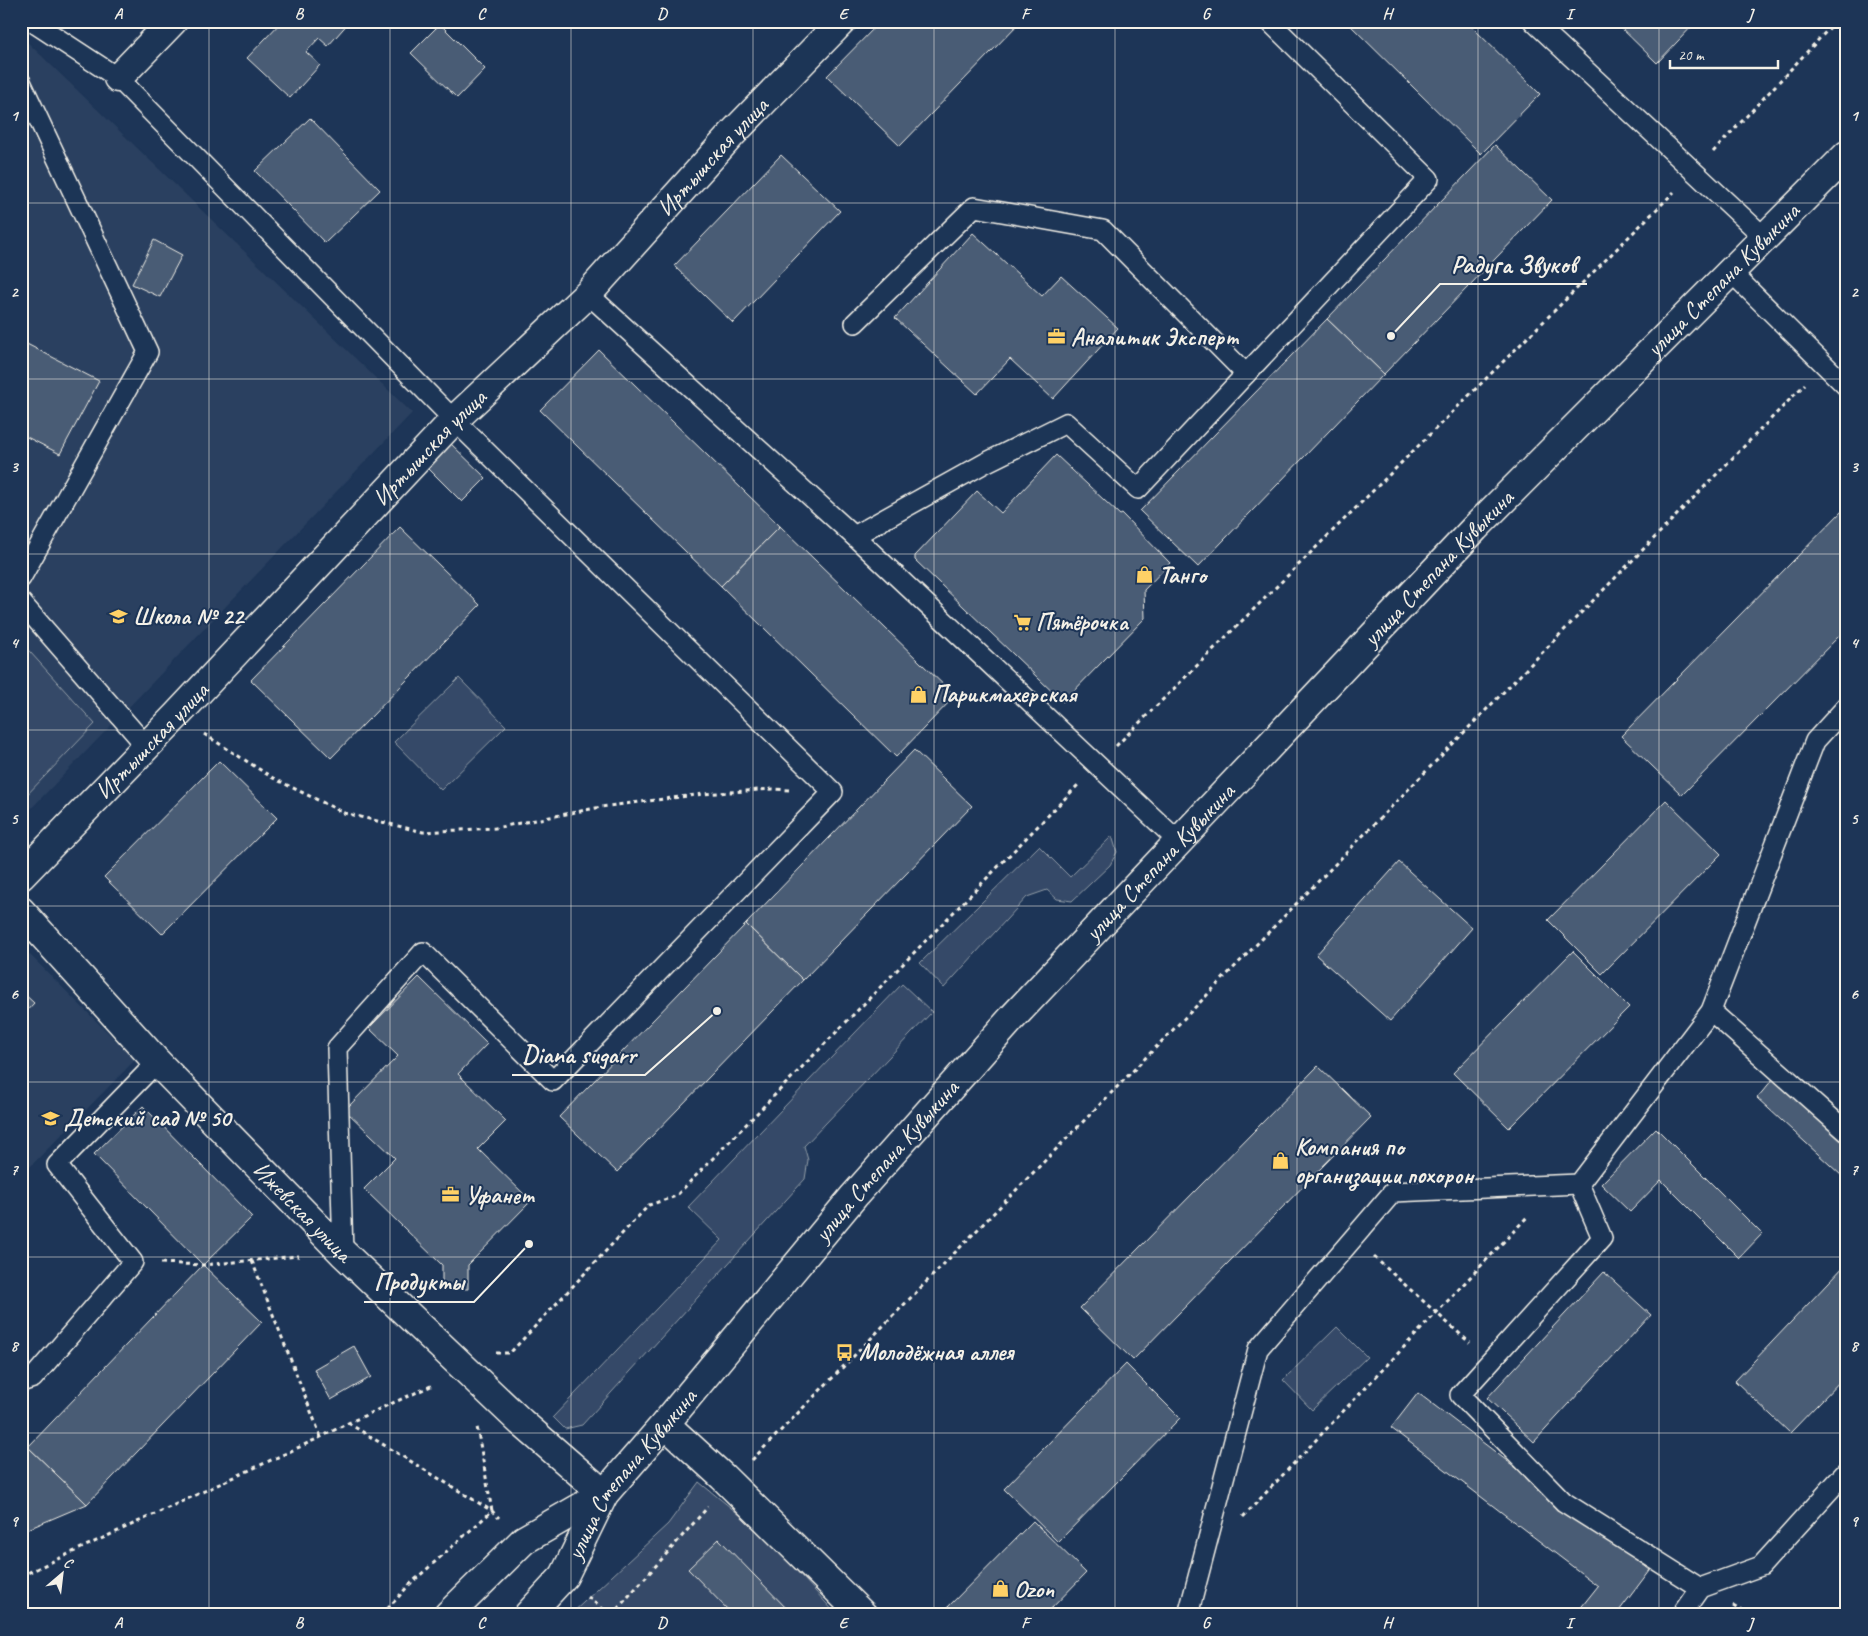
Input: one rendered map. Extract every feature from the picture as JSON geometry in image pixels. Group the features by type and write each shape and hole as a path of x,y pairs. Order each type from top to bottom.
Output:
{"street":[{"path":"118,78 173,21"},
{"name":"Иртышская улица","path":"21,876 176,716 454,420 588,294 733,133 842,21"},
{"name":"улица Степана Кувыкина","path":"528,1615 564,1576 604,1494 665,1424 861,1188 1013,1017 1475,528 1847,155"},
{"name":"Ижевская улица","path":"21,911 157,1062 343,1253 521,1422 604,1494"},
{"path":"665,1424 863,1615"},
{"path":"448,1615 524,1540 604,1494"}],"lane":[{"path":"31,21 118,78 454,420 833,792 553,1082 423,952 336,1048 343,1253"},
{"path":"854,536 985,463 1066,423 1138,489 1429,179 1269,21"},
{"path":"1533,21 1765,238"},
{"path":"21,82 148,352 21,578"},
{"path":"855,322 974,207 1103,230 1246,374"},
{"path":"1731,272 1847,387"},
{"path":"588,294 854,536 1179,842"},
{"path":"21,602 146,747"},
{"path":"1188,1615 1258,1349 1393,1192 1579,1184 1711,1011 1816,741 1847,706"},
{"path":"1711,1011 1847,1132"},
{"path":"21,1382 33,1378 133,1262 57,1165 157,1062"},
{"path":"1579,1184 1602,1238 1460,1395 1564,1502 1700,1588"},
{"path":"1681,1615 1700,1588 1761,1566 1847,1471"}],"path":[{"path":"21,1576 348,1423 467,1370 492,1352 510,1354 649,1205 676,1196 1097,765 1695,171 1836,21"},
{"path":"612,1615 728,1484 1824,364"},
{"path":"176,716 273,778 344,813 423,832 495,828 601,807 703,794 774,789 833,792"},
{"path":"1242,1519 1558,1185"},
{"path":"1353,1238 1491,1361"},
{"path":"133,1262 203,1265 343,1253"},
{"path":"252,1260 321,1437"},
{"path":"348,1423 492,1511 524,1540"},
{"path":"477,1426 492,1511"},
{"path":"382,1615 409,1585 492,1511"},
{"path":"564,1576 603,1610"}],"shaded area":[{"name":"Школа № 22","path":"21,36 412,413 21,819"},
{"path":"21,642 95,724 21,801"},
{"path":"459,678 506,726 441,790 394,742"},
{"path":"1112,836 1117,852 1110,865 1072,901 1057,899 1047,890 1027,897 944,988 920,963 1039,846 1070,877"},
{"name":"Детский сад № 50","path":"21,946 135,1060 21,1176"},
{"path":"902,984 932,1012 804,1146 808,1160 805,1179 582,1425 565,1429 553,1417 722,1240 688,1207"},
{"path":"1337,1327 1367,1357 1312,1410 1283,1380"},
{"path":"699,1482 762,1533 837,1615 570,1615 668,1524"}],"building":[{"path":"282,21 350,21 328,46 319,38 306,52 320,65 290,98 247,58"},
{"path":"881,21 1021,21 900,146 827,76"},
{"path":"1346,21 1466,21 1540,94 1481,154"},
{"path":"1614,21 1697,21 1657,63"},
{"path":"440,24 485,69 457,98 411,53"},
{"path":"310,118 380,190 325,243 255,171"},
{"path":"1495,145 1552,200 1384,374 1327,319"},
{"path":"781,155 840,211 733,323 674,266"},
{"path":"973,233 1042,296 1061,276 1118,328 1053,399 1010,359 977,394 895,318"},
{"path":"154,240 182,255 160,297 132,284"},
{"path":"1327,319 1384,374 1198,567 1140,511"},
{"path":"21,341 99,381 60,454 21,434"},
{"path":"599,350 780,526 721,586 540,410"},
{"path":"447,440 486,478 462,502 424,464"},
{"path":"1056,455 1120,515 1122,514 1170,563 1144,590 1145,618 1063,702 915,560 915,556 977,491 1001,513"},
{"path":"1847,506 1847,628 1682,795 1621,736"},
{"path":"780,526 955,696 896,757 721,586"},
{"path":"400,527 480,605 331,758 251,680"},
{"path":"914,750 972,806 803,980 746,924"},
{"path":"219,761 277,818 162,934 104,877"},
{"path":"1666,800 1721,854 1602,974 1548,920"},
{"path":"1399,862 1472,928 1390,1021 1316,955"},
{"path":"746,924 803,980 617,1172 559,1117"},
{"path":"1573,951 1629,1007 1509,1128 1453,1073"},
{"path":"419,977 487,1044 458,1074 506,1121 478,1149 531,1201 468,1265 468,1289 442,1288 442,1265 364,1189 395,1158 345,1110 398,1056 369,1028"},
{"path":"21,991 34,1003 21,1017"},
{"path":"1318,1066 1371,1117 1133,1360 1080,1308"},
{"path":"1773,1079 1847,1144 1847,1171 1842,1176 1757,1098"},
{"path":"143,1106 252,1217 203,1265 94,1154"},
{"path":"1656,1128 1762,1234 1739,1258 1661,1180 1630,1212 1601,1184"},
{"path":"1847,1263 1847,1374 1790,1433 1735,1381"},
{"path":"203,1265 262,1322 87,1504 28,1447"},
{"path":"1604,1272 1651,1315 1534,1442 1487,1398"},
{"path":"354,1346 371,1377 331,1400 314,1369"},
{"path":"1126,1364 1180,1418 1058,1542 1004,1489"},
{"path":"1418,1393 1650,1570 1616,1615 1575,1615 1598,1586 1391,1428"},
{"path":"28,1447 87,1504 21,1532 21,1450"},
{"path":"1033,1521 1086,1573 1045,1615 940,1615"},
{"path":"719,1539 793,1615 733,1615 688,1569"}],"place":[{"name":"Радуга Звуков","path":"1391,336"},
{"name":"Аналитик Эксперт","path":"1057,337"},
{"name":"Танго","path":"1145,575"},
{"name":"Школа № 22","path":"119,616"},
{"name":"Пятёрочка","path":"1022,622"},
{"name":"Парикмахерская","path":"918,694"},
{"name":"Diana sugarr","path":"717,1011"},
{"name":"Детский сад № 50","path":"50,1118"},
{"name":"Компания по организации похорон","path":"1281,1161"},
{"name":"Уфанет","path":"451,1195"},
{"name":"Продукты","path":"529,1244"},
{"name":"Молодёжная аллея","path":"845,1352"},
{"name":"Ozon","path":"1000,1589"}]}
